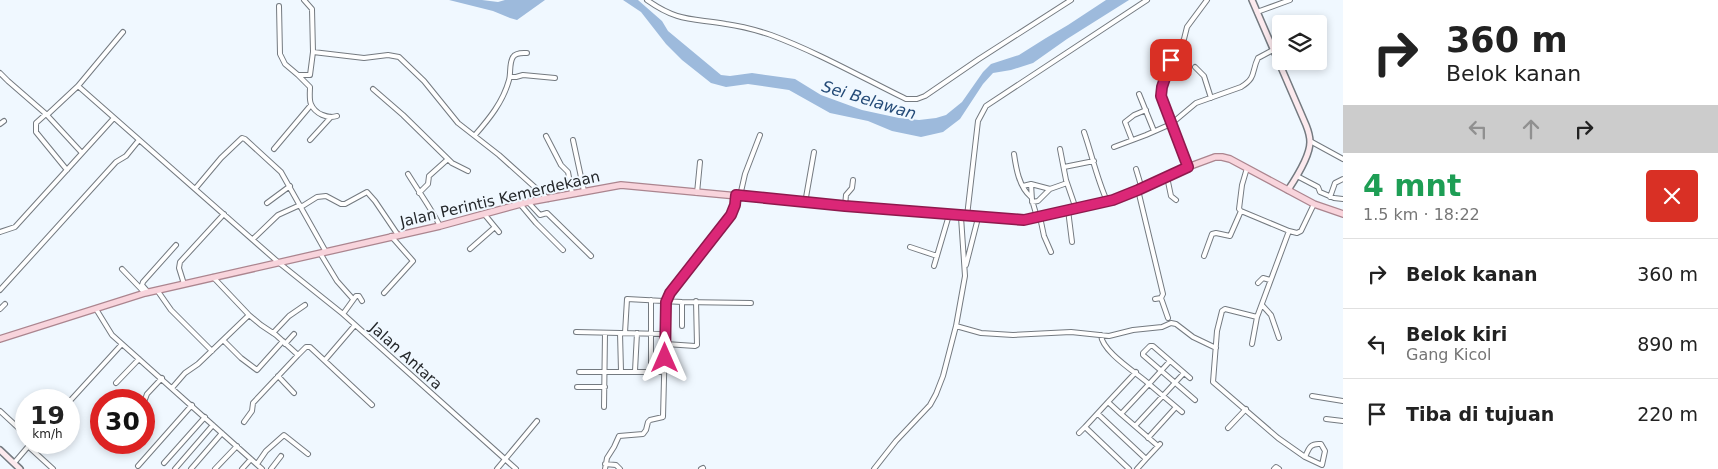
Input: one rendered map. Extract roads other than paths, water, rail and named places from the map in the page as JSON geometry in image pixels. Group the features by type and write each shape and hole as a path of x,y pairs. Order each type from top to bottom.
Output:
{"main road":[{"name":"Jalan Perintis Kemerdekaan","path":"0,339 147,292 440,226 528,202 625,184 697,193 908,210 978,218 1024,220 1107,201 1140,189 1188,167 1222,157 1247,168 1314,204 1343,214"}],"street":[{"path":"298,76 310,76 313,52 312,9 304,0"},
{"path":"647,0 667,13 680,18 744,28 787,42 906,99 912,100 925,96 1071,0"},
{"path":"965,267 964,216 978,121 986,106 1147,0"},
{"path":"1188,167 1162,101 1162,87 1171,60 1184,39 1187,27 1207,0"},
{"path":"1252,0 1272,46"},
{"path":"1257,12 1290,0"},
{"path":"279,6 281,58 310,87 311,105 320,114 331,117 336,116"},
{"path":"67,170 36,132 36,123 78,86 123,32"},
{"path":"313,52 364,58 388,55 399,57 424,81 458,123 500,155 548,199"},
{"path":"1114,147 1171,124 1191,106 1236,90 1246,84 1254,73 1258,58 1272,52"},
{"path":"475,135 498,106 505,92 510,77 513,57 516,54 528,53"},
{"path":"1195,67 1204,76 1211,98"},
{"path":"1282,70 1306,126 1310,141 1308,153 1288,190"},
{"path":"0,73 46,115 82,153"},
{"path":"510,77 516,78 523,75 554,78"},
{"name":"Jalan Antara","path":"78,86 113,119 278,262 343,314 516,469"},
{"path":"373,89 456,166 468,171"},
{"path":"1139,94 1154,131"},
{"path":"274,149 311,105"},
{"path":"1132,140 1125,122 1134,115 1146,110"},
{"path":"310,140 331,117"},
{"path":"0,232 15,228 113,119"},
{"path":"0,124 4,121"},
{"path":"1084,132 1101,188 1107,201"},
{"path":"620,469 616,465 605,467 619,436 643,434 650,420 663,418 666,302 670,293 731,215 760,135"},
{"path":"546,136 561,165 568,172 572,193"},
{"path":"195,189 221,158 242,138 245,139 279,170 290,186 337,281 352,299"},
{"path":"0,290 116,162 126,156 139,140"},
{"path":"573,140 584,191"},
{"path":"1310,141 1343,159"},
{"path":"1060,148 1067,183 1076,209"},
{"path":"805,202 814,152"},
{"path":"1014,154 1016,168 1023,186 1031,196"},
{"path":"419,193 428,184 430,176 448,159"},
{"path":"1064,167 1094,161"},
{"path":"697,193 700,162"},
{"path":"1247,168 1238,204 1241,211 1297,233 1302,232 1314,204"},
{"path":"1136,169 1163,294 1161,298 1168,318"},
{"path":"408,174 419,193 432,209 440,226"},
{"path":"1297,176 1318,187 1320,192 1334,198 1343,199"},
{"path":"1167,177 1171,196 1176,200"},
{"path":"845,206 846,195 852,188 853,180"},
{"path":"1330,196 1335,183 1343,180"},
{"path":"1032,202 1038,201 1050,189 1067,183"},
{"path":"1023,186 1030,184 1050,189"},
{"path":"1030,184 1032,202 1051,252"},
{"path":"267,203 290,186"},
{"path":"253,239 278,216 317,197 326,196 341,204 345,204 367,192 375,201 394,235 413,261 384,293"},
{"path":"528,202 540,215 547,213 592,256"},
{"path":"520,204 563,250"},
{"path":"1068,210 1072,242"},
{"path":"1204,256 1212,234 1230,236 1241,211"},
{"path":"184,284 180,262 224,214"},
{"path":"486,215 499,232"},
{"path":"934,266 949,215"},
{"path":"874,469 933,400 943,376 956,326 965,267 978,218"},
{"path":"470,249 495,227"},
{"path":"1252,344 1261,306 1289,230"},
{"path":"147,292 142,286 143,282 176,245"},
{"path":"910,247 937,256"},
{"path":"122,269 147,292"},
{"path":"214,277 261,326 298,355"},
{"path":"1258,283 1262,278 1270,280"},
{"path":"157,290 171,310 212,351"},
{"path":"343,314 352,299 358,295 362,301"},
{"path":"1155,299 1161,298"},
{"path":"620,371 626,301 629,299 666,302 751,302"},
{"path":"650,363 651,300"},
{"path":"666,344 695,346 698,344 696,301"},
{"path":"682,302 682,326"},
{"path":"0,309 5,304"},
{"path":"273,334 289,316 305,305"},
{"path":"1261,306 1271,315 1279,338"},
{"path":"96,308 112,335 262,469"},
{"path":"1258,317 1223,310 1217,327 1213,382 1278,438 1305,457 1322,466 1325,451 1321,444 1314,444 1310,446 1305,457"},
{"path":"172,388 249,314"},
{"path":"956,326 981,333 1012,335 1071,332 1108,336 1133,330 1153,329 1170,323 1176,324 1193,337 1216,348"},
{"path":"325,360 355,325"},
{"path":"576,332 665,334"},
{"path":"635,371 637,332"},
{"path":"604,407 605,333"},
{"path":"223,340 241,358 257,370 294,334"},
{"path":"1101,335 1101,341 1106,347 1182,412"},
{"path":"80,390 122,344"},
{"path":"244,422 252,411 253,403 308,346 372,405"},
{"path":"1190,378 1152,346 1143,353 1144,356 1195,400"},
{"path":"116,383 139,359"},
{"path":"1122,414 1170,361"},
{"path":"579,372 664,372"},
{"path":"1079,433 1136,372"},
{"path":"1135,426 1184,373"},
{"path":"278,376 294,393"},
{"path":"152,389 162,378"},
{"path":"577,387 605,388"},
{"path":"1312,396 1343,402"},
{"path":"1108,402 1148,438 1159,445 1137,469"},
{"path":"138,466 192,405"},
{"path":"1148,438 1176,407"},
{"path":"1228,428 1246,409"},
{"path":"0,411 15,425"},
{"path":"1098,414 1146,459"},
{"path":"164,462 205,417"},
{"path":"1327,418 1343,419"},
{"path":"497,469 537,421"},
{"path":"175,469 213,425"},
{"path":"1085,427 1129,469"},
{"path":"191,469 222,433"},
{"path":"257,464 266,451 284,436 308,454"},
{"path":"216,469 237,446"},
{"path":"0,450 20,469"},
{"path":"14,463 21,454"},
{"path":"37,454 53,469"},
{"path":"272,469 282,456"},
{"path":"242,469 251,459"},
{"path":"1274,469 1276,467 1279,469"}],"water":[{"path":"449,0 498,2 505,0 545,0 517,20 493,11"},
{"name":"Sei Belawan","path":"623,0 638,0 662,21 668,31 721,75 730,76 752,73 795,79 821,95 862,110 919,120 946,115 962,102 983,72 991,64 1019,55 1106,0 1129,0 1033,63 993,73 983,84 960,119 943,132 921,137 892,131 868,121 830,113 789,90 748,84 726,87 711,83 682,60 666,44 641,12"}]}
